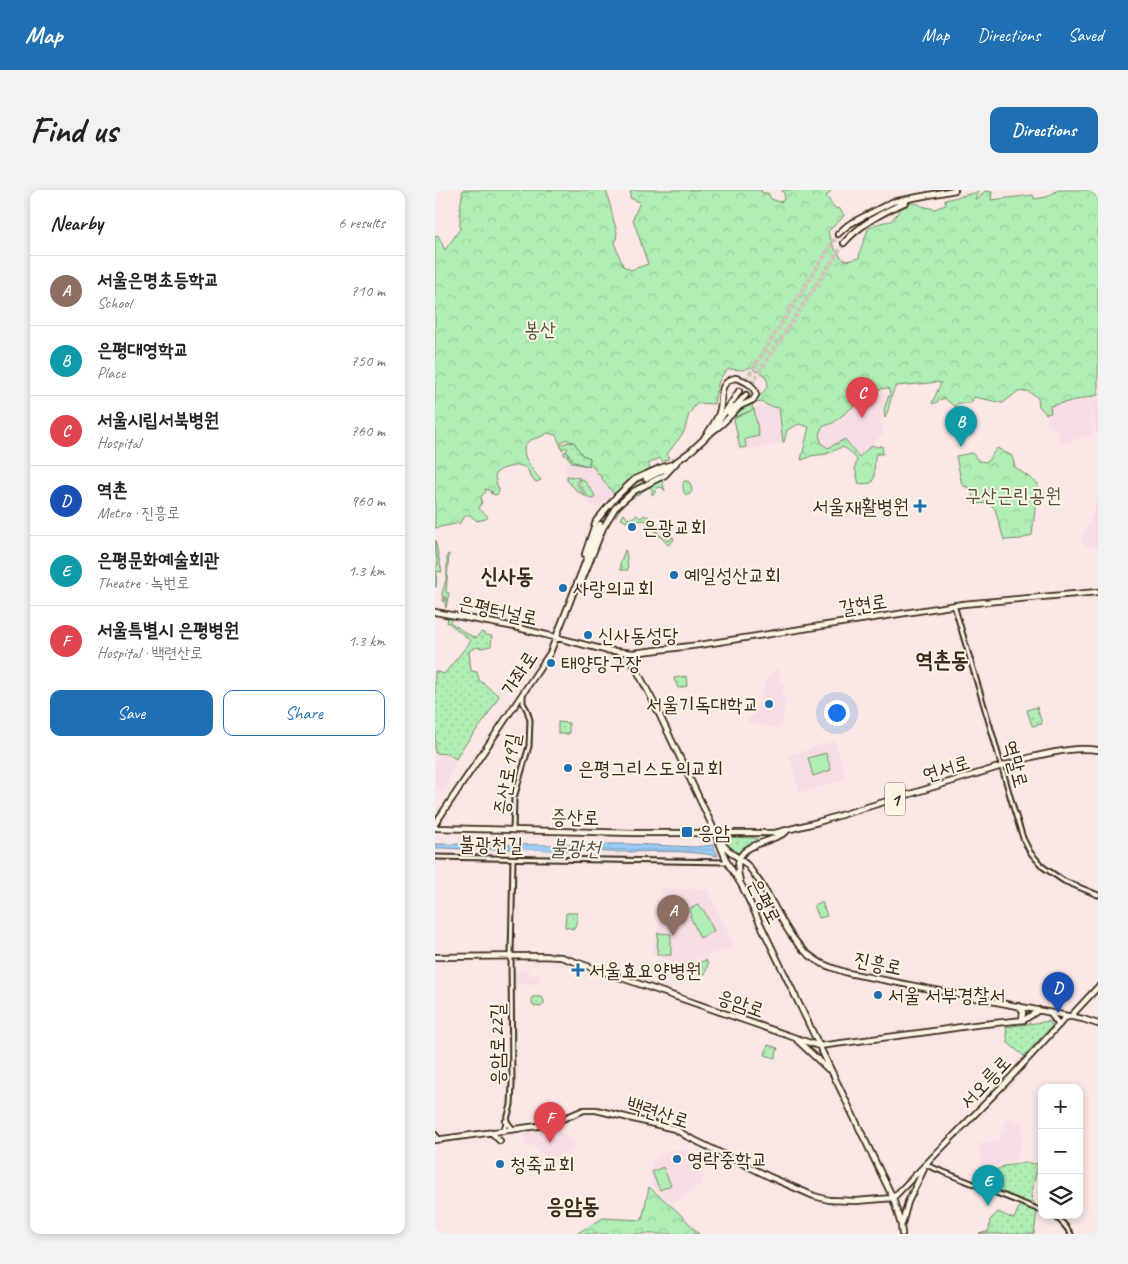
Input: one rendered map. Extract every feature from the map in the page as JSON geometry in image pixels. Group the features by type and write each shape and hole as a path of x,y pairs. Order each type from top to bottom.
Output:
{"main road":[{"path":"838,234 848,225 884,205 955,190"},
{"path":"844,243 851,235 874,218 914,198"},
{"path":"735,378 743,381 755,390 753,400 740,406 704,438 714,425 720,410 721,391 724,385 735,378"},
{"path":"717,424 735,400 739,391"},
{"path":"646,479 691,451 746,395"},
{"path":"580,582 579,572 596,521 600,516 635,479 676,462"},
{"path":"580,582 603,528 615,508 634,491 665,475 676,462"},
{"path":"615,498 617,502 621,502"},
{"path":"610,504 612,508 615,508"},
{"path":"600,516 607,513 607,522"},
{"name":"가좌로","path":"435,824 550,653 580,582 600,524"},
{"name":"갈현로","path":"633,653 699,645 983,601 1098,592"},
{"name":"은평터널로","path":"435,612 515,627 556,638"},
{"path":"556,638 605,650 633,653"},
{"name":"은평로","path":"633,653 633,663 636,670 715,832 727,862 742,886 893,1198 902,1234"},
{"name":"연서로","path":"715,832 775,833 1057,751 1075,749 1098,750"},
{"name":"증산로","path":"435,828 635,833 715,832"},
{"path":"742,886 738,869 740,859 745,851 758,843 778,837 789,830"},
{"name":"진흥로","path":"715,832 725,847 748,866 761,883 787,930 802,949 815,960 848,973 1071,1016 1098,1024"},
{"name":"응암로","path":"435,957 561,957 819,1046 1022,1020 1039,1010"},
{"name":"서오릉로","path":"893,1198 1012,1076 1065,1018 1071,1016 1098,987"},
{"path":"1019,1006 1023,1012 1022,1020"},
{"path":"1049,1012 1059,1025"},
{"path":"794,1037 832,1073"},
{"name":"백련산로","path":"437,1139 523,1129 545,1125 583,1110 597,1110 675,1129 770,1177 814,1196 829,1200 857,1202 893,1198"},
{"path":"506,1121 512,1129"},
{"path":"491,1132 501,1141"},
{"path":"901,1225 926,1165"}],"street":[{"name":"역말로","path":"954,605 1019,828 1030,852 1043,867 1059,878 1098,895"},
{"name":"증산로19길","path":"513,830 514,798 529,746 530,720 523,703 523,694"},
{"name":"불광천길","path":"435,857 727,862"},
{"name":"응암로22길","path":"503,1130 511,1105 512,1084 511,956 513,859"},
{"path":"435,1134 437,1139"},
{"path":"926,1165 1038,1209"},
{"path":"1059,1219 1071,1234"}],"shaded area":[{"path":"886,391 888,393 881,411 883,434 859,456 845,439 829,447 822,444 820,435 822,427 834,424 874,392"},
{"path":"1098,397 1098,434 1096,434 1089,399"},
{"path":"1088,399 1094,434 1061,444 1057,429 1050,427 1047,420 1048,416 1052,414 1050,407"},
{"path":"760,406 779,409 783,443 739,451 733,419 740,410 753,409"},
{"path":"565,462 593,467 615,496 600,505 591,505 581,493 579,495 566,483"},
{"path":"1095,501 1098,501 1098,547 1091,547 1080,543 1095,509"},
{"name":"서울기독대학교","path":"779,669 781,683 784,684 782,698 786,699 781,729 747,722 758,705 766,680 773,670"},
{"path":"835,741 846,779 800,793 789,755"},
{"path":"435,753 448,754 456,759 444,791 435,791"},
{"path":"662,888 681,890 707,889 734,946 701,958 683,916 700,958 683,965 651,954 662,914"},
{"path":"512,970 529,970 529,975 540,975 538,984 512,984"},
{"path":"1009,1118 1022,1123 1024,1135 1016,1158 1004,1161 977,1177 981,1160 979,1143 999,1140"},
{"path":"533,1129 534,1133 557,1129 558,1132 563,1132 575,1144 567,1154 547,1158 534,1146 526,1146 525,1131"},
{"name":"영락중학교","path":"671,1150 684,1150 699,1160 702,1166 702,1174 705,1174 702,1184 673,1203 653,1187 650,1171 652,1163 657,1156"}],"green space":[{"name":"봉산","path":"463,190 606,190 617,233 615,245 623,266 631,270 648,264 633,219 640,202 630,198 631,190 761,190 762,193 768,193 771,199 779,202 783,201 785,196 782,190 832,190 826,196 836,209 839,208 844,215 828,232 837,252 846,261 859,258 868,229 891,221 902,208 910,203 934,209 946,205 945,200 978,192 975,199 978,199 985,191 992,192 991,200 1033,195 1034,199 1047,197 1058,190 1098,190 1098,395 1050,406 1051,413 1046,414 1039,406 1038,398 1028,391 1017,392 1003,403 974,397 971,403 958,403 955,407 944,398 932,403 941,383 896,386 885,418 884,409 890,393 888,388 874,390 833,423 822,427 819,435 822,444 828,448 845,439 859,457 872,445 876,447 882,446 883,454 875,456 874,478 871,483 859,484 855,468 857,460 851,452 842,447 826,454 810,456 801,460 809,427 799,424 787,430 783,442 779,408 761,402 757,403 755,399 768,386 765,376 751,367 743,370 729,369 722,376 716,389 714,404 697,403 689,414 684,432 667,454 669,458 663,462 660,458 648,464 651,470 632,478 614,494 593,467 572,463 564,455 566,451 574,462 589,466 590,458 582,455 573,441 571,442 566,439 560,444 556,435 547,433 529,441 525,445 524,450 527,461 541,480 536,482 529,476 526,468 522,466 502,469 495,474 499,490 498,494 495,495 490,493 493,492 485,489 486,492 481,496 482,502 479,508 488,517 486,519 477,521 470,515 467,515 460,523 435,528 435,236 438,235 445,250 460,229 460,208"},
{"path":"752,404 753,410 735,417 741,408"},
{"path":"754,409 759,436 745,439 746,447 740,448 734,419"},
{"path":"574,442 582,455 590,458 589,466 574,462 566,451 568,449 566,447 562,450 560,445"},
{"name":"구산근린공원","path":"997,448 1012,456 1015,467 1038,484 1032,535 1021,539 1004,540 995,509 989,503 974,504 971,489 962,485 956,456 972,453 979,461 987,462"},
{"path":"567,476 580,478 576,483 586,497 578,492 567,480"},
{"path":"643,477 646,483 620,502 617,501 616,499 630,484"},
{"path":"582,479 594,494 595,497 593,499 589,498 579,484 579,480"},
{"path":"659,480 662,481 665,491 659,487 653,495 650,487 630,500 615,517 613,516 628,499"},
{"path":"684,481 690,483 692,491 689,495 686,495 684,492"},
{"path":"624,514 628,519 637,515 640,518 645,515 648,516 660,536 668,541 672,535 674,540 668,545 645,520 627,522 621,519"},
{"path":"435,540 442,572 437,571 436,587 435,567 438,565"},
{"path":"625,550 628,570 620,570 620,564"},
{"path":"449,554 446,592 449,593 446,608 446,597 444,597 444,602 442,594 447,576 447,555"},
{"path":"448,618 452,619 450,622 476,638 481,632 492,636 491,646 478,647 469,651 471,671 477,672 479,680 499,696 484,721 456,759 448,754 435,753 435,671 444,674 471,641 447,623"},
{"path":"686,676 687,686 678,688 674,678"},
{"path":"1037,707 1042,724 1032,726 1027,710"},
{"path":"558,722 569,723 569,734 558,734"},
{"path":"826,753 831,770 813,776 808,758"},
{"path":"724,837 756,838 758,841 744,847 738,854 728,847 722,839"},
{"path":"822,902 827,916 819,918 814,905"},
{"path":"698,905 701,910 703,909 714,931 700,938 690,916 692,915 689,909"},
{"path":"566,913 577,913 574,929 565,927"},
{"path":"658,933 671,934 671,955 657,955"},
{"path":"706,960 708,964 705,974 685,968"},
{"path":"532,997 542,997 544,1004 541,1007 534,1006"},
{"path":"1050,1021 1052,1026 1024,1056 1008,1043 1006,1027"},
{"path":"768,1045 778,1048 775,1058 765,1055"},
{"path":"1024,1163 1038,1164 1031,1196 1035,1206 977,1182 1004,1166"},
{"path":"663,1167 671,1185 660,1190 652,1172"},
{"path":"649,1187 677,1211 699,1234 576,1234 603,1218 642,1220"},
{"path":"1020,1205 1037,1211 1034,1234 979,1234 989,1231 990,1220 998,1212 1014,1219"}],"water":[{"name":"불광천","path":"435,844 627,844 695,847 713,845 718,856 677,852 435,848"}],"waterway":[{"name":"불광천","path":"516,847 566,848"}],"tunnel":[{"path":"739,391 838,234"},
{"path":"746,395 755,378 844,243"},
{"path":"600,524 625,493 646,479"},
{"path":"605,650 636,670"}],"place":[{"name":"서울시립서북병원","path":"862,418"},
{"name":"은평대영학교","path":"961,447"},
{"name":"서울재활병원","path":"920,506"},
{"name":"은광교회","path":"632,527"},
{"name":"예일성산교회","path":"674,575"},
{"name":"사랑의교회","path":"563,588"},
{"name":"신사동성당","path":"588,635"},
{"name":"태양당구장","path":"551,663"},
{"name":"서울기독대학교","path":"769,704"},
{"name":"은평그리스도의교회","path":"568,768"},
{"name":"응암","path":"687,832"},
{"name":"서울은명초등학교","path":"673,936"},
{"name":"서울효요양병원","path":"578,970"},
{"name":"서울 서부경찰서","path":"878,995"},
{"name":"역촌","path":"1058,1013"},
{"name":"서울특별시 은평병원","path":"550,1143"},
{"name":"영락중학교","path":"677,1159"},
{"name":"청죽교회","path":"500,1164"},
{"name":"은평문화예술회관","path":"988,1206"}],"district":[{"name":"신사동","path":"507,575"},
{"name":"역촌동","path":"942,659"},
{"name":"응암동","path":"573,1205"}]}
